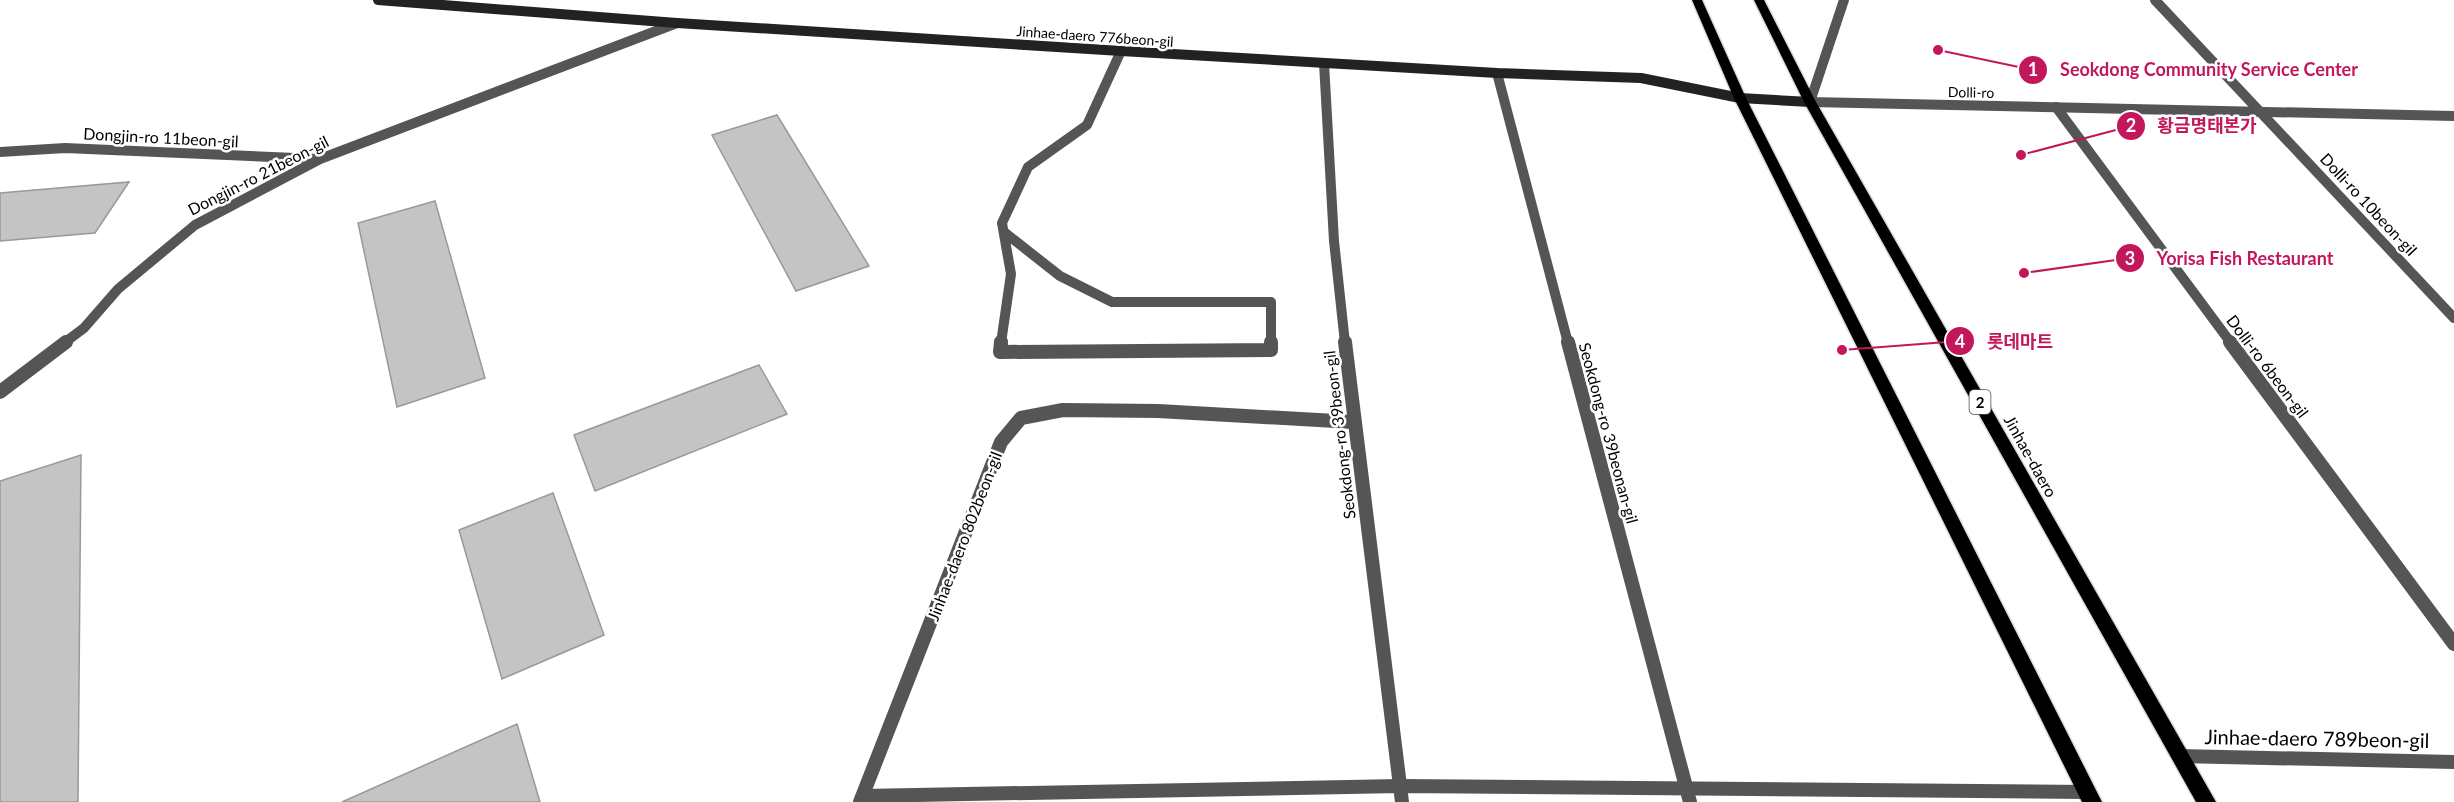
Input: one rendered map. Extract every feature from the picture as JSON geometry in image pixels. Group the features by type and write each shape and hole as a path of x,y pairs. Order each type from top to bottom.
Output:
{"main road":[{"name":"Jinhae-daero 776beon-gil","path":"378,0 677,23 1121,51 1497,73 1641,78 1740,98 1810,102"},
{"path":"1697,0 1740,98 2090,797"},
{"name":"Jinhae-daero","path":"1759,0 1810,102 2206,802"}],"street":[{"path":"1810,102 1844,0"},
{"name":"Dolli-ro 10beon-gil","path":"2155,0 2454,318"},
{"name":"Dongjin-ro 21beon-gil","path":"0,392 84,328 118,289 195,225 320,159 677,23"},
{"path":"1004,232 1060,276 1112,302 1271,302 1271,350 1000,352 1011,274 1002,223 1028,167 1087,125 1121,51"},
{"name":"Seokdong-ro 39beon-gil","path":"1324,63 1334,241 1353,422 1401,794"},
{"name":"Seokdong-ro 39beonan-gil","path":"1497,73 1688,795"},
{"name":"Dolli-ro","path":"1810,102 2454,116"},
{"name":"Dolli-ro 6beon-gil","path":"2056,107 2454,644"},
{"name":"Dongjin-ro 11beon-gil","path":"0,152 65,148 320,159"},
{"name":"Jinhae-daero 802beon-gil","path":"862,799 1001,442 1021,418 1063,410 1158,411 1353,422"},
{"name":"Jinhae-daero 789beon-gil","path":"2179,756 2454,762"},
{"path":"862,799 1401,794 2090,797"}],"building":[{"path":"777,115 869,266 796,291 712,135"},
{"path":"129,182 95,233 0,241 0,193"},
{"path":"435,201 485,378 397,407 358,223"},
{"path":"759,365 787,414 595,491 574,435"},
{"path":"81,455 78,802 0,802 0,481"},
{"path":"553,493 604,635 502,679 459,530"},
{"path":"517,724 540,802 342,802"}],"place":[{"name":"Seokdong Community Service Center","path":"1938,50"},
{"name":"황금명태본가","path":"2021,155"},
{"name":"Yorisa Fish Restaurant","path":"2024,273"},
{"name":"롯데마트","path":"1842,350"}]}
